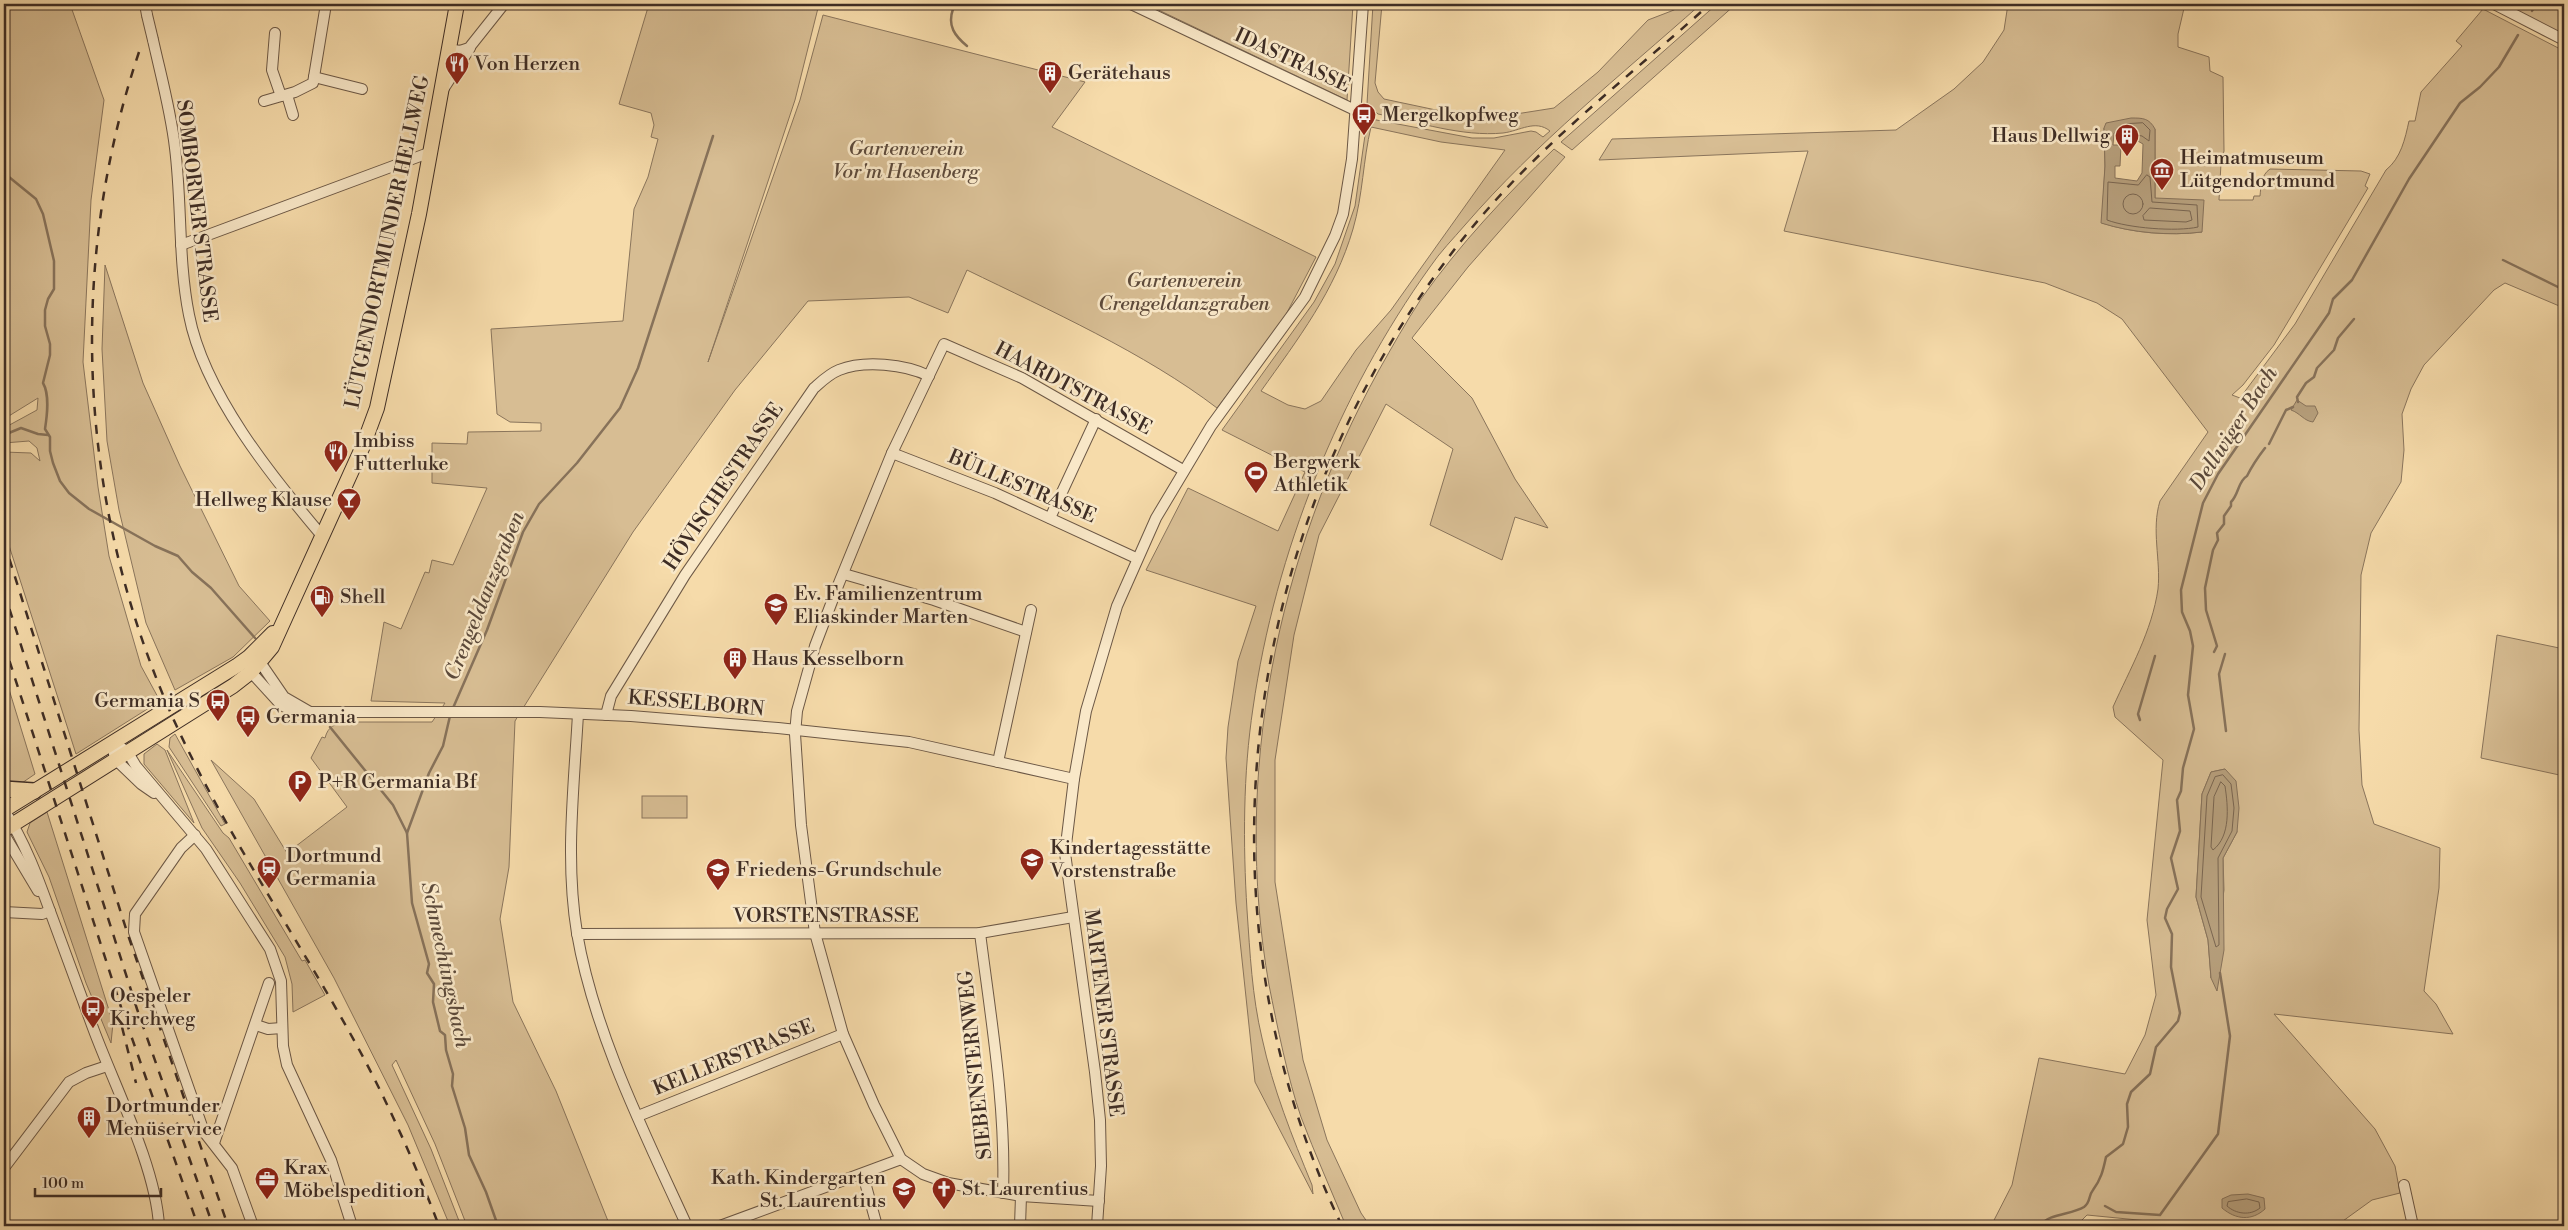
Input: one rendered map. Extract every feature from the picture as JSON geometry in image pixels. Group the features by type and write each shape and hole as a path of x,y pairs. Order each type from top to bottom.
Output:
{"highway":[{"path":"4,789 34,791"}],"main road":[{"name":"LÜTGENDORTMUNDER HELLWEG","path":"7,829 127,751 233,686 253,664 284,621 363,446 376,408 393,342 431,152 457,4"},
{"name":"LÜTGENDORTMUNDER HELLWEG","path":"4,810 112,743 253,664"}],"street":[{"name":"SOMBORNER STRASSE","path":"145,4 175,146 181,245 189,314 196,339 220,394 278,484 323,537"},
{"path":"264,101 284,96 313,83 326,4"},
{"path":"441,93 472,45 504,4"},
{"name":"IDASTRASSE","path":"1131,4 1357,111"},
{"name":"MARTENER STRASSE","path":"1097,1226 1100,1120 1065,853 1074,779 1086,711 1117,606 1136,558 1182,470 1216,418 1305,297 1328,256 1343,214 1348,190 1357,111 1363,4"},
{"path":"2494,4 2564,40"},
{"path":"275,34 272,70 293,116"},
{"path":"448,49 463,51 472,45"},
{"path":"314,77 362,89"},
{"path":"181,245 431,152"},
{"name":"HAARDTSTRASSE","path":"929,376 944,344 1022,378 1182,470"},
{"name":"HÖVISCHESTRASSE","path":"606,715 612,696 686,575 814,388 837,371 857,366 897,368 929,376"},
{"path":"929,376 892,454 810,659 797,711 795,730 801,825 815,933 843,1034 874,1105 901,1159 923,1174 939,1180 1021,1196 1099,1201"},
{"path":"1050,518 1096,419"},
{"name":"BÜLLESTRASSE","path":"892,454 944,472 1136,558"},
{"path":"844,574 934,600 1026,632"},
{"path":"998,762 1031,610"},
{"name":"KESSELBORN","path":"253,664 274,697 288,709 295,712 464,711 606,715 795,730 882,738 1074,779"},
{"path":"578,714 571,859 577,934 593,1005 638,1116 687,1226"},
{"path":"112,743 127,751 163,799 195,835 236,893 276,960 282,991 283,1046 287,1065 331,1160 352,1226"},
{"path":"112,743 115,759 141,784 163,799"},
{"path":"4,810 7,829 41,883 149,1178 155,1196 158,1226"},
{"path":"195,835 181,848 140,906 134,919 134,932 204,1132 232,1168 253,1226"},
{"path":"4,912 42,914 50,911"},
{"name":"VORSTENSTRASSE","path":"577,934 980,933 1073,917"},
{"name":"SIEBENSTERNWEG","path":"980,933 997,1063 1004,1145 1003,1193"},
{"path":"214,1143 269,983"},
{"path":"256,1025 268,1029 282,1028"},
{"name":"KELLERSTRASSE","path":"638,1116 843,1034"},
{"path":"4,1168 69,1082 86,1073 107,1066"},
{"path":"720,1226 863,1175 901,1159"},
{"path":"863,1175 877,1226"},
{"path":"2404,1185 2413,1226"},
{"path":"1020,1226 1021,1196"}],"green space":[{"path":"4,4 70,4 104,100 91,200 83,362 98,487 109,556 141,666 160,701 76,754 4,530 4,452 31,453 40,461 37,448 29,441 4,443 4,428 37,410 38,398 4,419"},
{"path":"649,4 819,4 795,100 708,362 800,100 823,15 1085,82 1052,127 1316,257 1281,324 1217,408 1159,369 1096,333 967,270 948,313 909,297 808,301 735,390 633,532 515,721 509,867 500,919 513,1002 556,1091 610,1226 467,1226 435,1144 396,1060 392,1065 431,1149 461,1226 450,1226 408,1125 334,978 211,760 254,799 287,853 347,807 311,758 322,737 325,738 330,728 346,722 432,722 445,703 371,701 384,622 401,629 425,572 429,573 432,560 453,565 487,488 432,483 432,443 467,444 468,432 541,431 541,423 510,422 497,414 491,329 623,321 634,209 648,177 658,139 651,137 654,125 651,113 619,104"},
{"path":"1146,4 1353,4 1347,100"},
{"path":"1373,4 1382,4 1375,83 1378,92 1384,99 1469,117 1497,117 1554,108 1598,72 1648,20 1674,10 1682,4 1701,4 1609,84 1520,166 1438,256 1397,316 1367,368 1340,421 1316,477 1295,534 1277,592 1263,650 1253,708 1247,758 1245,860 1250,958 1266,1057 1277,1094 1312,1185 1313,1194 1255,1082 1236,903 1226,758 1228,727 1238,661 1256,606 1146,570 1188,488 1278,531 1305,472 1222,430 1314,302 1335,264 1355,206 1367,121 1371,119 1472,138 1494,138 1531,131 1543,137 1550,131 1539,126 1533,126 1503,133 1487,134 1456,131 1378,114 1367,104","holes":["1371,127 1441,142 1505,150 1391,310 1356,350 1321,401 1305,409 1288,405 1261,391 1314,314 1326,294 1345,252 1356,216"]},
{"path":"1717,4 1736,4 1572,150 1561,142"},
{"path":"2008,4 2185,4 2178,34 2178,47 2209,57 2210,71 2223,77 2224,151 2221,163 2219,200 2253,200 2254,196 2260,196 2263,178 2270,169 2361,171 2370,174 2365,186 2368,188 2274,345 2243,385 2232,395 2240,398 2295,324 2386,170 2399,154 2409,121 2415,121 2421,92 2462,46 2456,41 2483,9 2564,51 2564,308 2505,283 2494,290 2424,365 2411,389 2402,414 2404,450 2401,482 2371,533 2361,575 2359,730 2362,785 2374,824 2440,848 2439,888 2424,991 2436,1004 2453,1034 2274,1014 2375,1129 2395,1166 2400,1193 2372,1200 2336,1226 2199,1226 2087,1215 2076,1226 1991,1226 2012,1185 2039,1058 2125,1074 2145,1035 2156,995 2147,920 2163,760 2115,717 2113,707 2140,650 2155,605 2159,578 2156,523 2160,501 2208,432 2122,319 2097,303 2045,283 1784,231 1808,151 1599,160 1612,139 1896,130 1954,89 1983,62 2004,30","holes":["2104,128 2155,129 2155,199 2202,232 2177,234 2151,233 2102,223 2105,166","2225,769 2237,832 2223,858 2224,890 2211,978 2208,940 2196,897 2202,794 2211,772"]},
{"path":"2504,4 2564,4 2564,35"},
{"path":"1554,149 1565,157 1468,267 1412,338 1472,398 1515,479 1548,528 1515,517 1502,560 1430,525 1453,449 1386,404 1319,535 1294,635 1275,760 1275,882 1303,1060 1327,1140 1361,1213 1370,1226 1346,1226 1296,1102 1269,985 1259,906 1256,827 1261,747 1272,668 1290,591 1314,515 1343,441 1379,370 1421,299 1451,259 1501,203"},
{"path":"105,265 143,383 180,466 239,586 270,621 233,657 175,690 146,623 119,510 107,441 102,349"},
{"path":"2497,635 2564,649 2564,776 2481,758"},
{"path":"4,673 35,774 19,785 4,781"},
{"path":"175,734 225,824 221,826 169,747 170,738"},
{"path":"157,744 165,750 194,823 144,764 144,754"},
{"path":"167,750 223,833 229,838 302,961 305,960 325,995 293,1012 292,984 285,957 240,883 202,828"},
{"path":"642,796 687,796 687,818 642,818"},
{"path":"47,812 113,1023 111,1043 86,983 49,877 27,832 30,823"}],"water":[{"path":"2131,118 2142,119 2150,123 2155,129 2155,198 2204,200 2202,232 2177,234 2151,233 2101,223 2105,166 2104,128 2106,123","holes":["2114,133 2125,133 2125,140 2136,140 2143,144 2142,173 2137,181 2115,178 2115,166 2120,166 2121,145 2113,145"]},
{"path":"2297,400 2306,406 2315,406 2318,413 2313,422 2291,410"},
{"path":"2225,769 2236,781 2239,808 2237,832 2223,858 2224,950 2217,991 2211,978 2208,940 2196,897 2202,794 2211,772"},
{"path":"2248,1194 2264,1198 2265,1209 2255,1216 2238,1217 2222,1208 2222,1199 2231,1195"}],"waterway":[{"name":"Dellwiger Bach","path":"2532,11 2536,4"},
{"path":"953,9 951,15 953,30 967,46"},
{"name":"Dellwiger Bach","path":"2040,1226 2054,1216 2079,1210 2088,1203 2091,1192 2101,1175 2106,1157 2123,1144 2128,1127 2127,1104 2131,1092 2150,1074 2156,1047 2178,1021 2180,1013 2171,967 2172,934 2165,918 2167,909 2178,889 2171,858 2180,831 2177,800 2181,791 2183,768 2194,729 2188,695 2193,646 2190,631 2182,612 2181,590 2203,503 2218,474 2329,313 2333,299 2352,280 2409,179 2460,103 2480,87 2499,67 2518,35"},
{"name":"Crengeldanzgraben","path":"453,708 487,630 523,532 539,504 577,463 620,408 638,368 713,136"},
{"path":"4,161 9,177 36,199 43,214 54,261 54,289 48,299 45,310 45,326 50,344 50,355 43,383 47,399 45,429 50,437 50,451 60,481 69,493 89,509 155,546 178,556 192,572 211,588 255,638"},
{"path":"2503,260 2564,290"},
{"path":"2298,402 2297,397 2306,383 2314,377 2317,368 2334,350 2338,338 2354,319"},
{"path":"2269,444 2286,410 2293,407"},
{"path":"4,435 21,428 38,434 48,435"},
{"path":"2214,652 2217,646 2206,610 2205,588 2213,550 2218,540 2217,533 2224,524 2224,516 2231,506 2231,502 2242,481 2265,448"},
{"path":"2225,654 2219,674 2226,731"},
{"name":"Dellwiger Bach","path":"2140,720 2138,714 2155,656"},
{"name":"Crengeldanzgraben","path":"407,833 429,773 443,746 450,716"},
{"name":"Schmechtingsbach","path":"330,727 393,805 407,833 412,903 429,964 427,973 434,984 433,1002 440,1031 445,1035 446,1050 453,1074 452,1086 465,1128 469,1155 486,1192 498,1226"},
{"path":"2105,1206 2116,1212 2160,1215 2218,1134 2230,1036 2220,973"}],"railway":[{"path":"1342,1226 1293,1100 1264,969 1254,836 1264,702 1292,572 1337,446 1400,327 1480,218 1562,133 1710,4"},
{"path":"139,52 115,139 99,227 92,315 94,404 105,492 124,579 151,664 186,746 223,817 326,991 372,1074 419,1175 439,1226"},
{"path":"4,542 127,932 228,1226"},
{"path":"4,592 137,1009 213,1226"},
{"path":"4,644 121,1007 198,1226"},
{"path":"122,1027 136,1083"}],"place":[{"name":"Von Herzen","path":"457,85"},
{"name":"Gerätehaus","path":"1050,94"},
{"name":"Mergelkopfweg","path":"1364,136"},
{"name":"Haus Dellwig","path":"2127,157"},
{"name":"Heimatmuseum Lütgendortmund","path":"2162,191"},
{"name":"Imbiss Futterluke","path":"336,473"},
{"name":"Bergwerk Athletik","path":"1256,494"},
{"name":"Hellweg Klause","path":"349,521"},
{"name":"Shell","path":"322,618"},
{"name":"Ev. Familienzentrum Eliaskinder Marten","path":"776,626"},
{"name":"Haus Kesselborn","path":"735,680"},
{"name":"Germania S","path":"218,722"},
{"name":"Germania","path":"248,738"},
{"name":"P+R Germania Bf","path":"300,803"},
{"name":"Kindertagesstätte Vorstenstraße","path":"1032,881"},
{"name":"Dortmund Germania","path":"269,889"},
{"name":"Friedens-Grundschule","path":"718,891"},
{"name":"Oespeler Kirchweg","path":"93,1029"},
{"name":"Dortmunder Menüservice","path":"89,1139"},
{"name":"Krax Möbelspedition","path":"267,1200"},
{"name":"Kath. Kindergarten St. Laurentius","path":"904,1210"},
{"name":"St. Laurentius","path":"944,1210"}],"park label":[{"name":"Gartenverein Vor'm Hasenberg","path":"906,160"},
{"name":"Gartenverein Crengeldanzgraben","path":"1184,292"}]}
